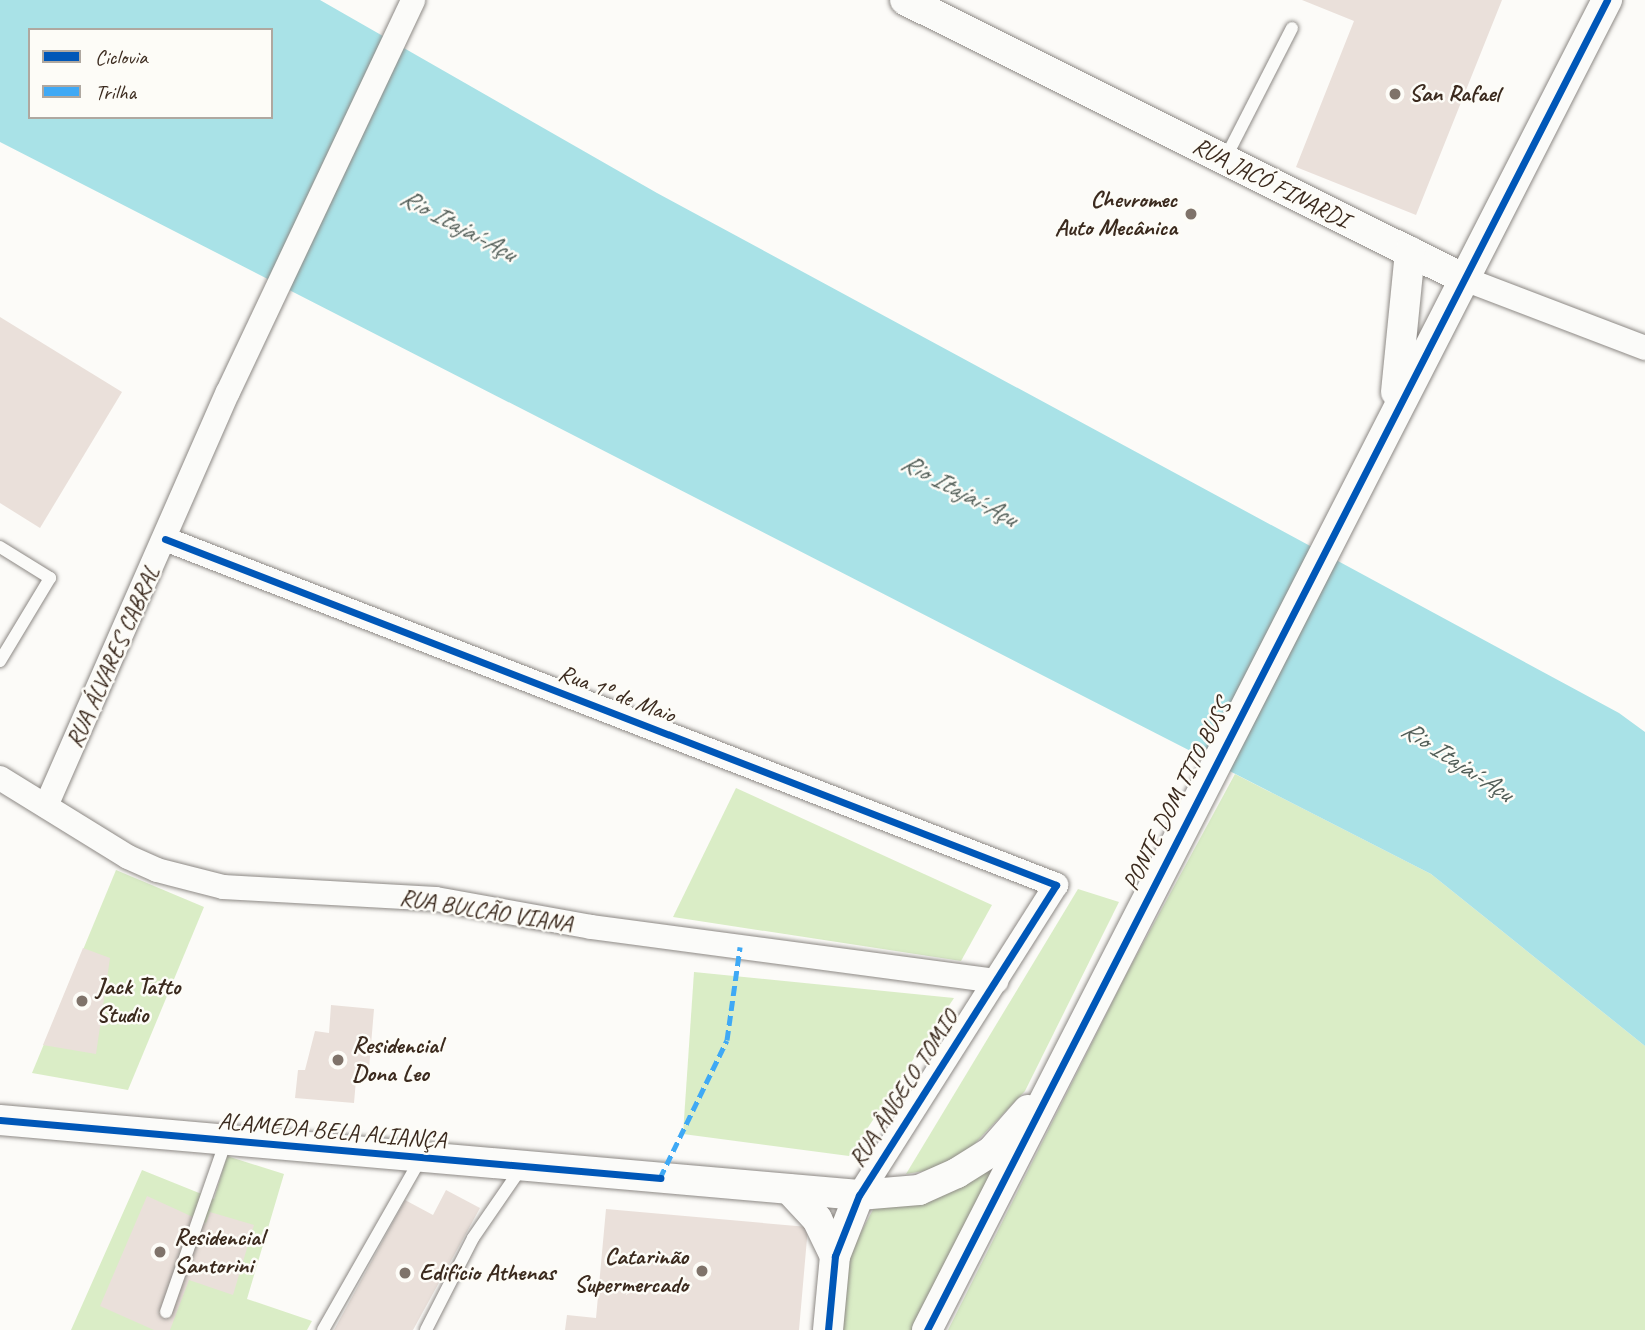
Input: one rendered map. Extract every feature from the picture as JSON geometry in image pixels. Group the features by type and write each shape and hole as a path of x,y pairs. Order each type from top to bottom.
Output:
{"street":[{"name":"RUA ÁLVARES CABRAL","path":"46,806 228,392 413,0"},
{"name":"RUA JACÓ FINARDI","path":"905,0 1462,278 1645,348"},
{"name":"PONTE DOM TITO BUSS","path":"928,1330 983,1228 1112,966 1462,278 1607,0"},
{"name":"PONTE DOM TITO BUSS","path":"1394,413 1410,252"},
{"name":"Rua 1º de Maio","path":"165,539 1056,885"},
{"name":"RUA BULCÃO VIANA","path":"0,778 147,866 223,887 436,900 591,927 996,981"},
{"name":"RUA ÂNGELO TOMIO","path":"828,1330 835,1256 859,1195 1056,885"},
{"name":"PONTE DOM TITO BUSS","path":"859,1195 919,1190 957,1173 991,1152 1051,1087"},
{"name":"ALAMEDA BELA ALIANÇA","path":"0,1119 859,1195"},
{"path":"789,1189 817,1219 835,1256"}],"lane":[{"path":"1225,159 1292,28"},
{"path":"0,547 50,578 0,661"},
{"path":"166,1312 226,1140"},
{"path":"323,1330 421,1158"},
{"path":"426,1330 473,1238 522,1167"}],"green space":[{"path":"1235,774 1431,874 1645,1046 1645,1330 948,1330 1127,973"},
{"path":"736,788 992,905 961,961 673,917"},
{"path":"116,870 204,907 128,1090 32,1073"},
{"path":"1078,889 1119,902 1025,1091 962,1157 936,1169 906,1174"},
{"path":"694,972 954,998 849,1156 683,1134"},
{"path":"1018,1138 916,1330 839,1330 844,1264 876,1204"},
{"path":"227,1156 284,1174 247,1299 312,1321 307,1330 71,1330 142,1170 214,1199"}],"water":[{"name":"Rio Itajaí-Açu","path":"0,0 320,0 657,193 1619,713 1645,732 1645,1046 1431,874 0,142"}],"building":[{"name":"San Rafael","path":"1302,0 1502,0 1416,215 1296,167 1354,21"},
{"path":"0,317 122,392 40,528 0,503"},
{"name":"Jack Tatto Studio","path":"83,948 110,958 96,1054 43,1045"},
{"name":"Residencial Dona Leo","path":"331,1005 374,1009 368,1081 356,1080 354,1103 295,1098 298,1070 305,1070 315,1031 329,1033"},
{"name":"Edifício Athenas","path":"446,1190 480,1208 413,1330 334,1330 405,1200 433,1215"},
{"name":"Residencial Santorini","path":"147,1196 206,1223 210,1212 254,1225 233,1295 189,1280 170,1330 154,1330 100,1306"},
{"name":"Catarinão Supermercado","path":"606,1209 808,1227 799,1330 565,1330 567,1315 596,1318"}],"marked path":[{"path":"660,1178 727,1040 740,947"}],"cycle path":[{"path":"927,1330 1607,0"},
{"path":"165,539 1056,885 859,1195 835,1256 828,1330"},
{"path":"0,1120 660,1178"}],"place":[{"name":"San Rafael","path":"1395,94"},
{"name":"Chevromec Auto Mecânica","path":"1191,214"},
{"name":"Jack Tatto Studio","path":"82,1001"},
{"name":"Residencial Dona Leo","path":"338,1060"},
{"name":"Residencial Santorini","path":"160,1252"},
{"name":"Catarinão Supermercado","path":"702,1271"},
{"name":"Edifício Athenas","path":"405,1273"}]}
